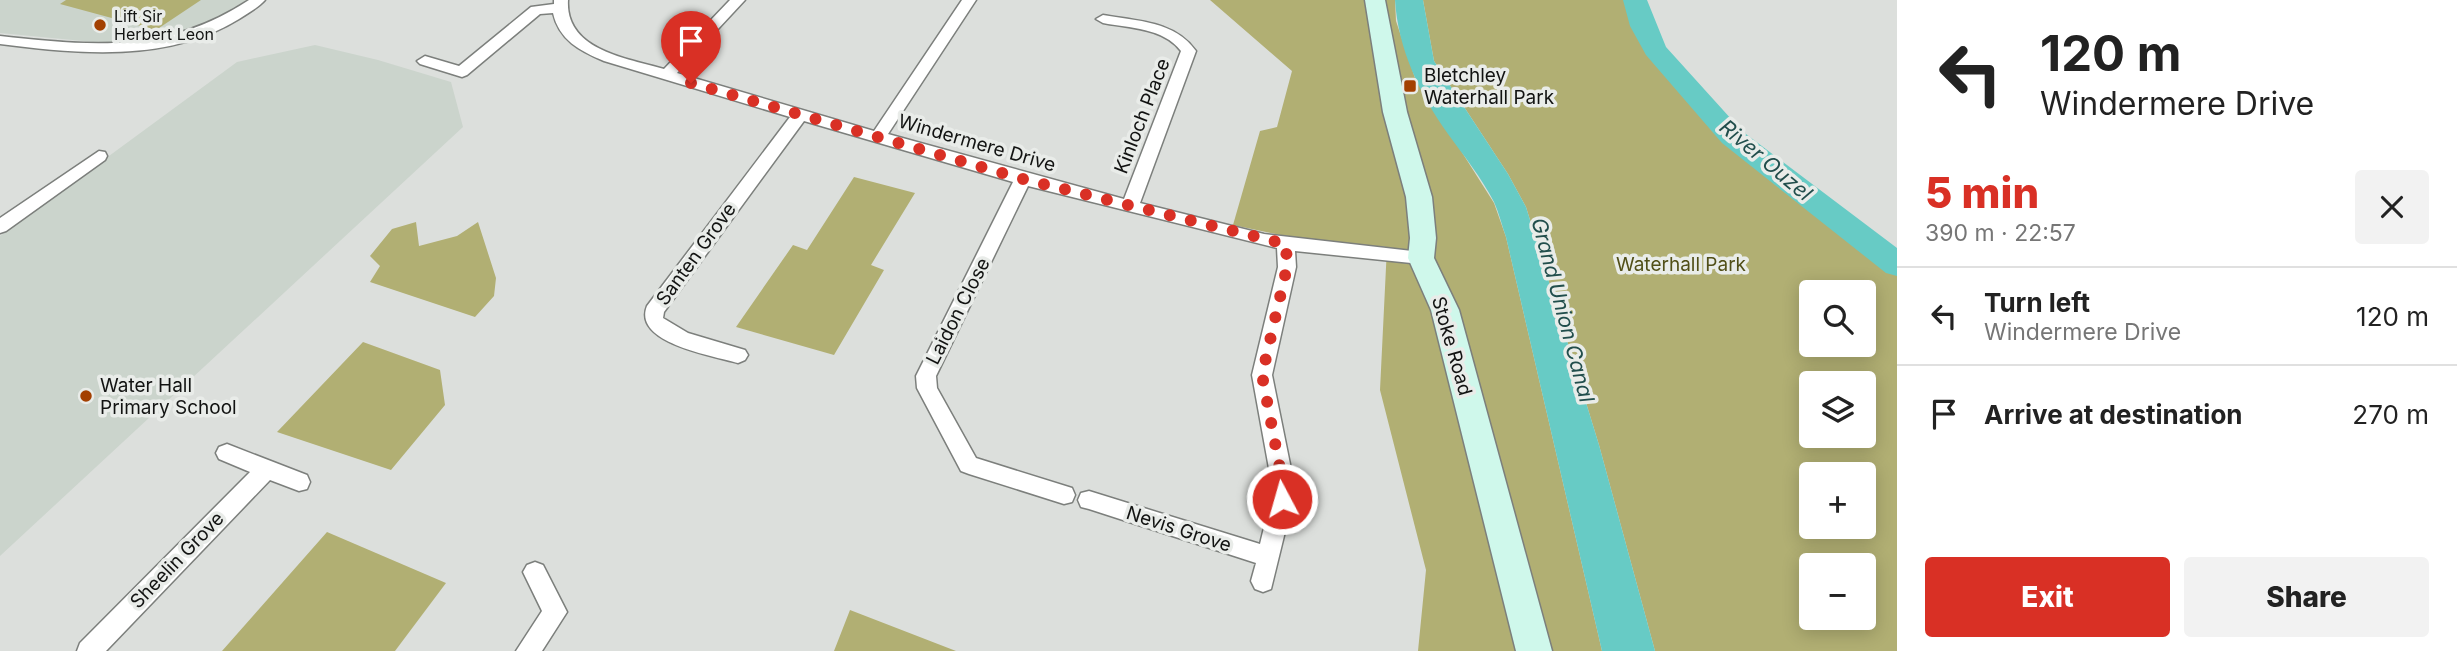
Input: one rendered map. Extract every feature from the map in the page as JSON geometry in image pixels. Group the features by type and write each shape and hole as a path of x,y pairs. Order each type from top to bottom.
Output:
{"street":[{"path":"0,40 90,49 121,49 202,32 231,18 258,0"},
{"path":"667,75 738,0"},
{"path":"878,137 969,0"},
{"name":"Stoke Road","path":"1375,0 1395,112 1419,197 1423,238 1421,258 1445,310 1534,651"},
{"path":"425,61 462,72 537,10 560,4"},
{"name":"Windermere Drive","path":"560,4 565,29 584,47 800,115 1023,179 1286,244 1421,258"},
{"name":"Kinloch Place","path":"1103,19 1165,33 1181,41 1189,51 1130,206"},
{"name":"Santen Grove","path":"738,355 667,333 657,324 654,313 659,301 800,115"},
{"path":"0,227 99,156"},
{"name":"Laidon Close","path":"1023,179 926,376 927,388 969,465 1064,495"},
{"path":"1263,581 1282,499 1281,474 1262,375 1287,267 1286,244"},
{"path":"227,453 299,482"},
{"name":"Sheelin Grove","path":"89,651 266,469"},
{"name":"Nevis Grove","path":"1089,500 1269,557"},
{"path":"528,651 555,612 535,572"}],"shaded area":[{"name":"Lift Sir Herbert Leon","path":"0,0 246,0 228,12 191,29 139,42 114,44 0,33"},
{"name":"Water Hall Primary School","path":"315,45 451,82 463,127 0,556 0,236 237,62"}],"green space":[{"path":"66,0 201,0 156,30 60,4"},
{"path":"1210,0 1395,0 1396,21 1415,78 1494,203 1506,237 1602,651 1418,651 1426,570 1380,390 1387,247 1305,240 1233,225 1260,131 1277,127 1292,71"},
{"name":"Waterhall Park","path":"1423,0 1635,0 1643,26 1655,50 1732,137 1897,265 1897,651 1655,651 1599,445 1526,207 1508,174 1434,61"},
{"path":"854,177 915,193 871,265 884,270 834,355 736,327 793,245 807,250"},
{"path":"416,222 419,246 457,236 478,222 496,278 494,296 475,317 370,282 380,266 370,256 392,229"},
{"path":"363,342 440,370 445,405 391,470 277,432"},
{"path":"327,532 446,583 395,651 222,651"},
{"path":"850,610 956,651 834,651"}],"water":[{"path":"1395,0 1423,0 1434,61 1508,174 1526,207 1599,445 1655,651 1602,651 1506,237 1489,193 1438,119 1412,71 1401,36"}],"waterway":[{"name":"River Ouzel","path":"1635,0 1643,26 1655,50 1732,137 1897,265"}],"place":[{"name":"Lift Sir Herbert Leon","path":"100,25"},
{"name":"Bletchley Waterhall Park","path":"1410,86"},
{"name":"Water Hall Primary School","path":"86,396"}],"route":[{"path":"691,83 1023,179 1286,244 1287,267 1262,375 1281,474 1282,499"}],"water label":[{"name":"Grand Union Canal","path":"1563,310"}]}
